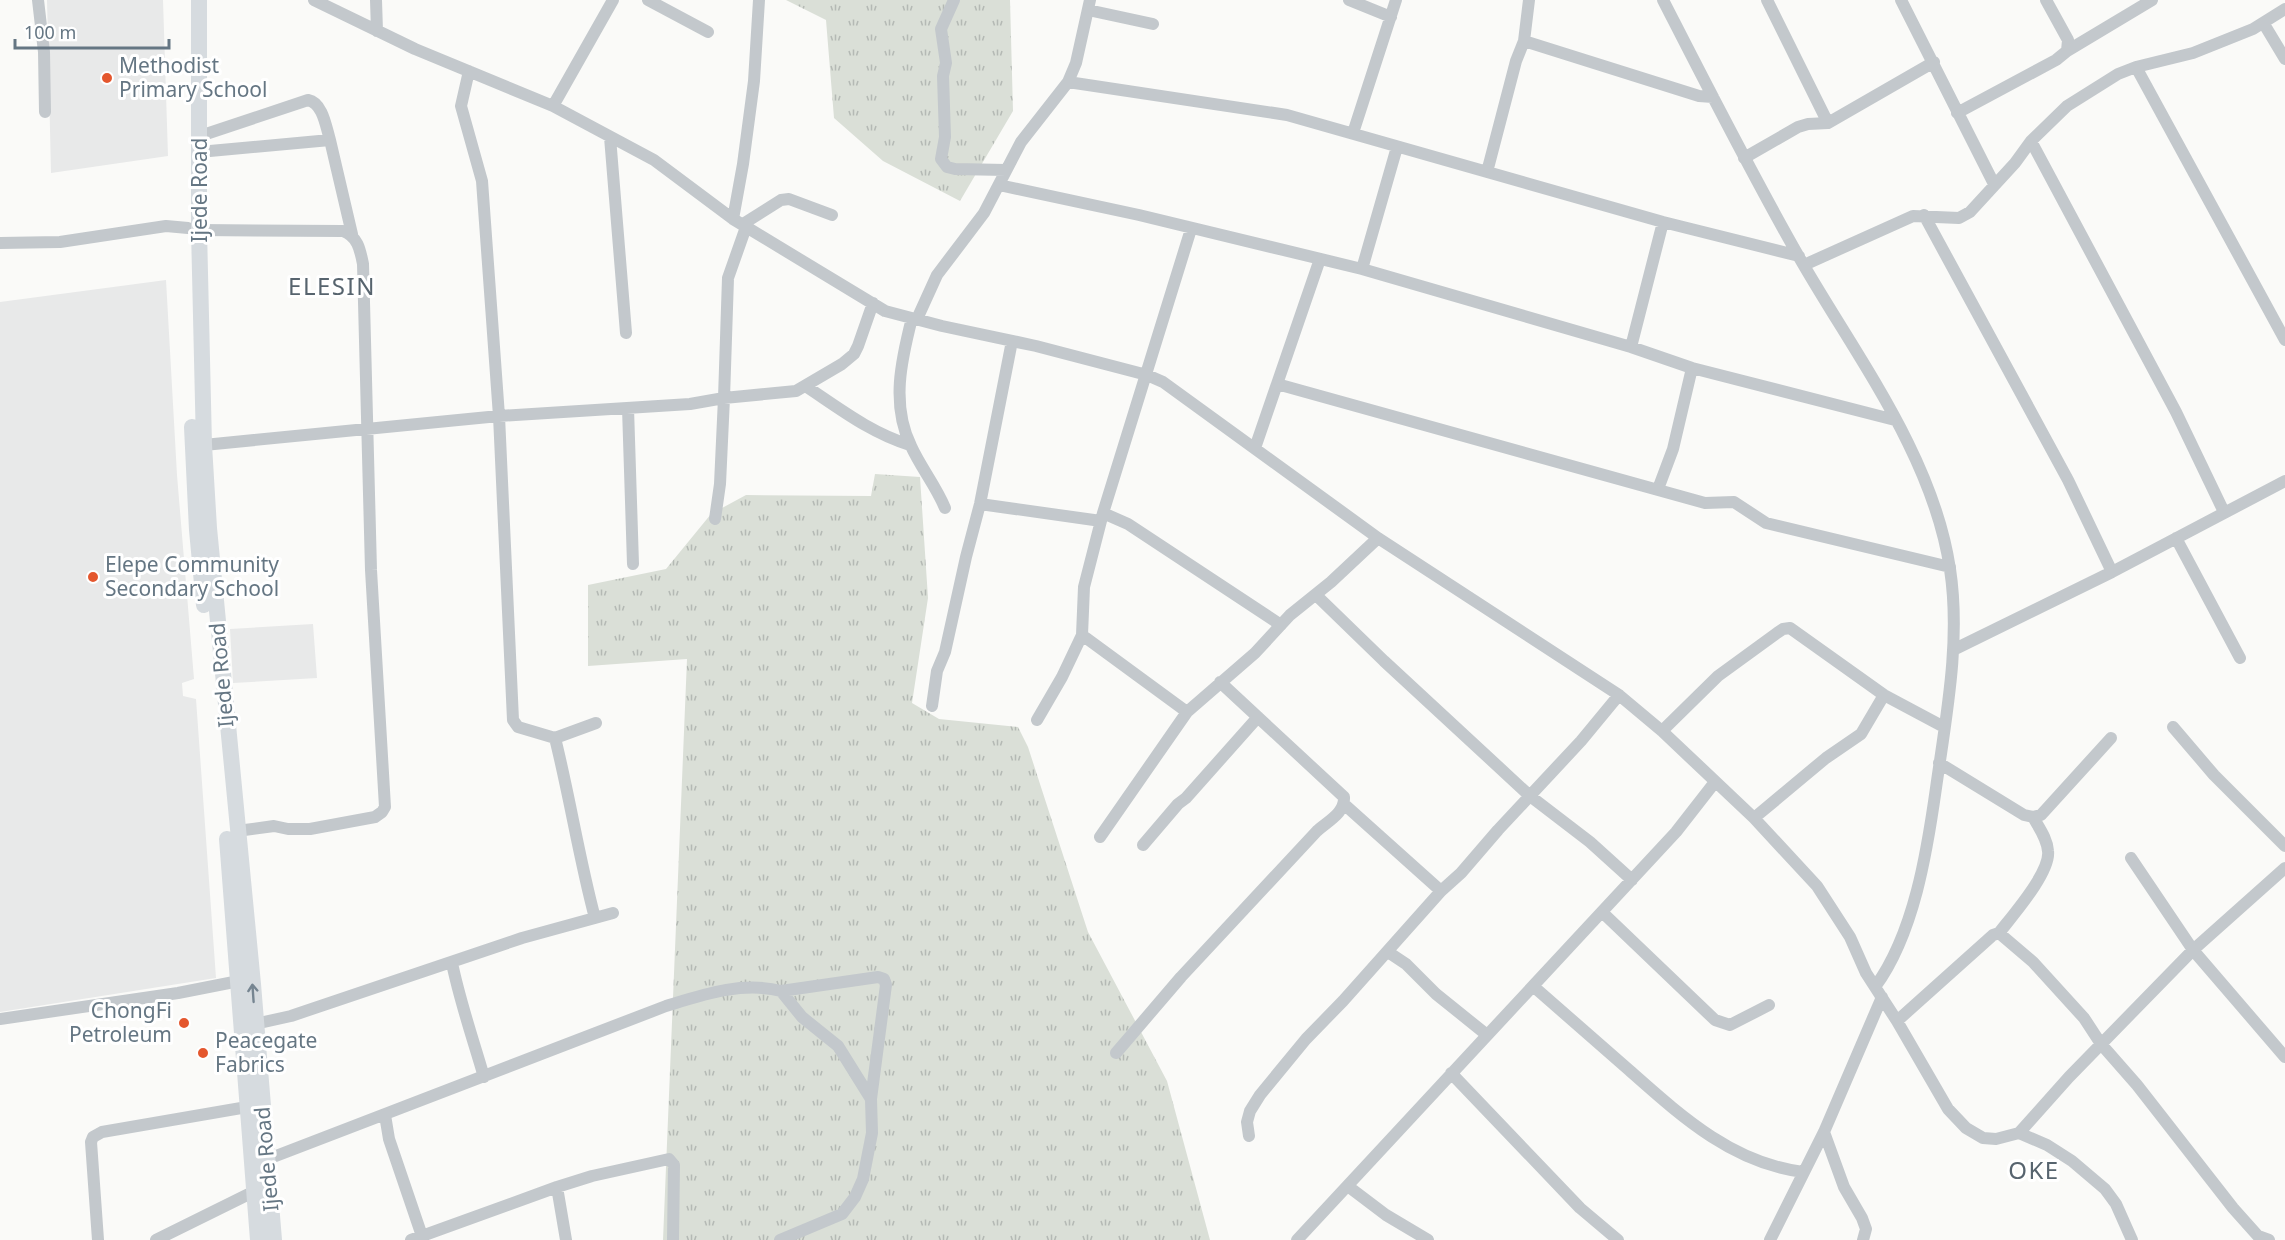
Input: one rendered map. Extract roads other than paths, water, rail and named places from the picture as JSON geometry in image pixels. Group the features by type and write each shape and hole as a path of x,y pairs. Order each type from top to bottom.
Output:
{"main road":[{"name":"Ijede Road","path":"188,0 194,229 204,445 203,529 258,1240"},
{"name":"Ijede Road","path":"199,0 200,144 194,229 192,450 237,831 274,1240"}],"street":[{"path":"38,0 44,52 45,112"},
{"path":"314,0 377,31 553,106 654,160 741,223 885,311 1147,375 1163,382 1378,538 1619,695 1662,731 1754,818 1817,886 1850,937 1866,974 1898,1021 1948,1109 1966,1128 1983,1138 1996,1139 2019,1133 2101,1044 2193,950 2285,868"},
{"path":"376,0 377,31"},
{"path":"553,106 613,0"},
{"path":"648,0 708,32"},
{"path":"715,519 720,484 728,278 741,223 743,164 754,81 759,0"},
{"path":"954,0 941,29 946,63 943,76 945,137 941,159 947,167 955,169 1006,170"},
{"path":"1349,0 1391,17"},
{"path":"1353,133 1396,0"},
{"path":"1487,172 1516,61 1524,41 1529,0"},
{"path":"1663,0 1744,158 1801,261 1895,420 1924,477 1940,520 1950,567 1954,603 1953,650 1929,840 1903,937 1824,1132 1770,1240"},
{"path":"1767,0 1828,123"},
{"path":"1901,0 1994,184"},
{"path":"2046,0 2068,40 2067,51"},
{"path":"1958,113 2056,60 2067,51 2152,0"},
{"path":"945,508 910,445 904,430 898,399 902,357 914,319 937,275 984,213 1022,142 1068,82 1076,63 1089,5 1154,24"},
{"path":"1068,82 1287,115 1801,261 1913,216 1959,218 1970,212 2015,163 2031,141 2067,106 2118,74 2136,67 2185,56 2264,24 2285,9"},
{"path":"2264,24 2285,59"},
{"path":"1524,41 1699,96 1713,97"},
{"path":"1744,158 1798,128 1808,124 1828,123 1934,62"},
{"path":"2136,67 2285,340"},
{"path":"470,71 461,106 482,181 499,416 513,720 518,727 555,738 596,723"},
{"path":"200,144 308,100 313,101 317,105 330,140 352,234 359,246 363,264 371,570 385,807 375,817 325,827 288,829 274,826 237,831"},
{"path":"610,137 626,333"},
{"path":"200,144 330,140"},
{"path":"2031,141 2176,412 2224,512"},
{"path":"1362,269 1397,147"},
{"path":"999,185 1139,214 1191,229 1362,269 1692,368 1895,420"},
{"path":"741,223 781,200 789,199 832,215"},
{"path":"1924,215 2068,480 2112,572"},
{"path":"1631,348 1663,222"},
{"path":"0,243 60,242 166,226 194,229 343,231 352,234"},
{"path":"1037,720 1062,677 1082,635 1084,587 1102,517 1191,229"},
{"path":"1256,448 1320,259"},
{"path":"204,445 369,431 499,416 690,404 724,398 796,391 807,387 854,354 873,303"},
{"path":"932,706 937,671 945,652 980,504 1012,341"},
{"path":"1658,489 1673,449 1692,368"},
{"path":"1277,384 1705,503 1734,502 1766,523 1950,567"},
{"path":"807,387 864,426 890,439 910,445"},
{"path":"628,408 633,564"},
{"path":"1953,650 2112,572 2285,481"},
{"path":"980,504 1102,517 1128,524 1281,625"},
{"path":"1100,837 1187,712 1255,653 1281,625 1378,538"},
{"path":"2176,538 2240,658"},
{"path":"1316,595 1530,796 1590,842 1632,880"},
{"path":"1662,731 1719,676 1783,629 1790,628 1884,694 1944,727"},
{"path":"1082,635 1187,712"},
{"path":"1116,1053 1190,968 1317,831 1340,812 1344,805 1344,797 1220,682"},
{"path":"1754,818 1826,758 1861,734 1884,694"},
{"path":"1249,1136 1247,1122 1250,1111 1260,1095 1306,1039 1388,952 1441,891 1461,873 1581,741 1619,695"},
{"path":"1143,845 1258,717"},
{"path":"2173,727 2214,776 2285,846"},
{"path":"555,738 568,790 580,860 595,918"},
{"path":"1939,763 2024,815 2033,817 2041,815 2111,738"},
{"path":"1297,1240 1676,832 1715,782"},
{"path":"1344,805 1441,891"},
{"path":"1898,1021 1993,935 1999,933 2046,867 2049,852 2045,837 2033,817"},
{"path":"2131,858 2193,950 2285,1057"},
{"path":"1602,912 1716,1020 1730,1025 1769,1005"},
{"path":"255,1024 291,1016 522,938 613,913"},
{"path":"1999,933 2033,963 2084,1018 2101,1044 2137,1085 2233,1208 2261,1239"},
{"path":"1388,952 1406,964 1436,993 1487,1035"},
{"path":"452,963 458,997 474,1039 484,1077"},
{"path":"268,1159 666,1006 710,992 752,989 781,991 878,977 884,979 886,985 871,1099 870,1148 863,1179 855,1197 842,1214 780,1240"},
{"path":"0,1019 178,993 239,981"},
{"path":"1533,986 1686,1120 1727,1146 1760,1163 1803,1172"},
{"path":"781,991 802,1017 838,1046 871,1099"},
{"path":"1451,1073 1580,1208 1618,1240"},
{"path":"98,1240 91,1142 93,1137 102,1132 247,1107"},
{"path":"385,1115 389,1138 424,1237 557,1187 592,1176 669,1159 674,1165 673,1240"},
{"path":"1824,1132 1845,1187 1866,1229 1863,1240"},
{"path":"2019,1133 2047,1145 2072,1161 2105,1189 2116,1204 2132,1240"},
{"path":"1349,1186 1386,1215 1428,1240"},
{"path":"557,1187 566,1240"},
{"path":"156,1240 253,1192"}],"place":[{"name":"Methodist Primary School","path":"107,78"},
{"name":"Elepe Community Secondary School","path":"93,577"},
{"name":"ChongFi Petroleum","path":"184,1023"},
{"name":"Peacegate Fabrics","path":"203,1053"}],"district":[{"name":"ELESIN","path":"332,287"},
{"name":"OKE","path":"2034,1171"}]}
